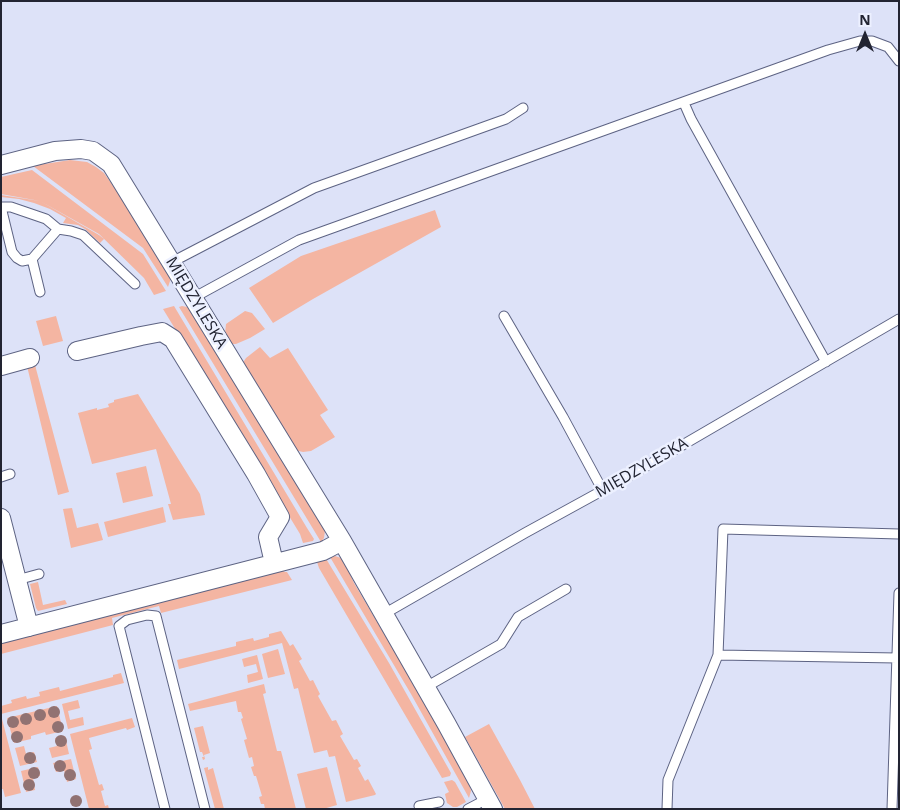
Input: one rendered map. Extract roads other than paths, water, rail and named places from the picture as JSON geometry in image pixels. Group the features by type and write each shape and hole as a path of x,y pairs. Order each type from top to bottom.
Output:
{"street":[{"name":"MIĘDZYLESKA","path":"1,165 55,151 81,149 93,151 110,164 342,541 426,687 490,804"},
{"path":"77,351 162,332 173,339 256,474 280,518 268,537 274,563"},
{"path":"1,366 30,358"},
{"path":"1,518 29,627"},
{"path":"1,634 327,550 342,541"}],"lane":[{"path":"193,298 299,240 828,50 860,40 872,40 888,47 899,61"},
{"path":"684,103 691,119 826,362"},
{"path":"172,262 314,188 506,119 523,108"},
{"path":"58,228 32,259 22,261 12,252 1,207 12,207 46,219 58,228 83,235 135,284"},
{"path":"32,259 40,292"},
{"path":"504,316 563,417 603,491"},
{"name":"MIĘDZYLESKA","path":"384,614 525,533 603,491 899,319"},
{"path":"668,809 668,780 718,655 724,529 899,534"},
{"path":"17,580 39,574"},
{"path":"426,687 501,644 518,617 566,589"},
{"path":"892,809 899,592"},
{"path":"165,809 119,626 126,620 147,615 156,616 205,809"},
{"path":"718,655 897,658"},
{"path":"420,806 439,802"},
{"path":"468,809 490,804"}]}
